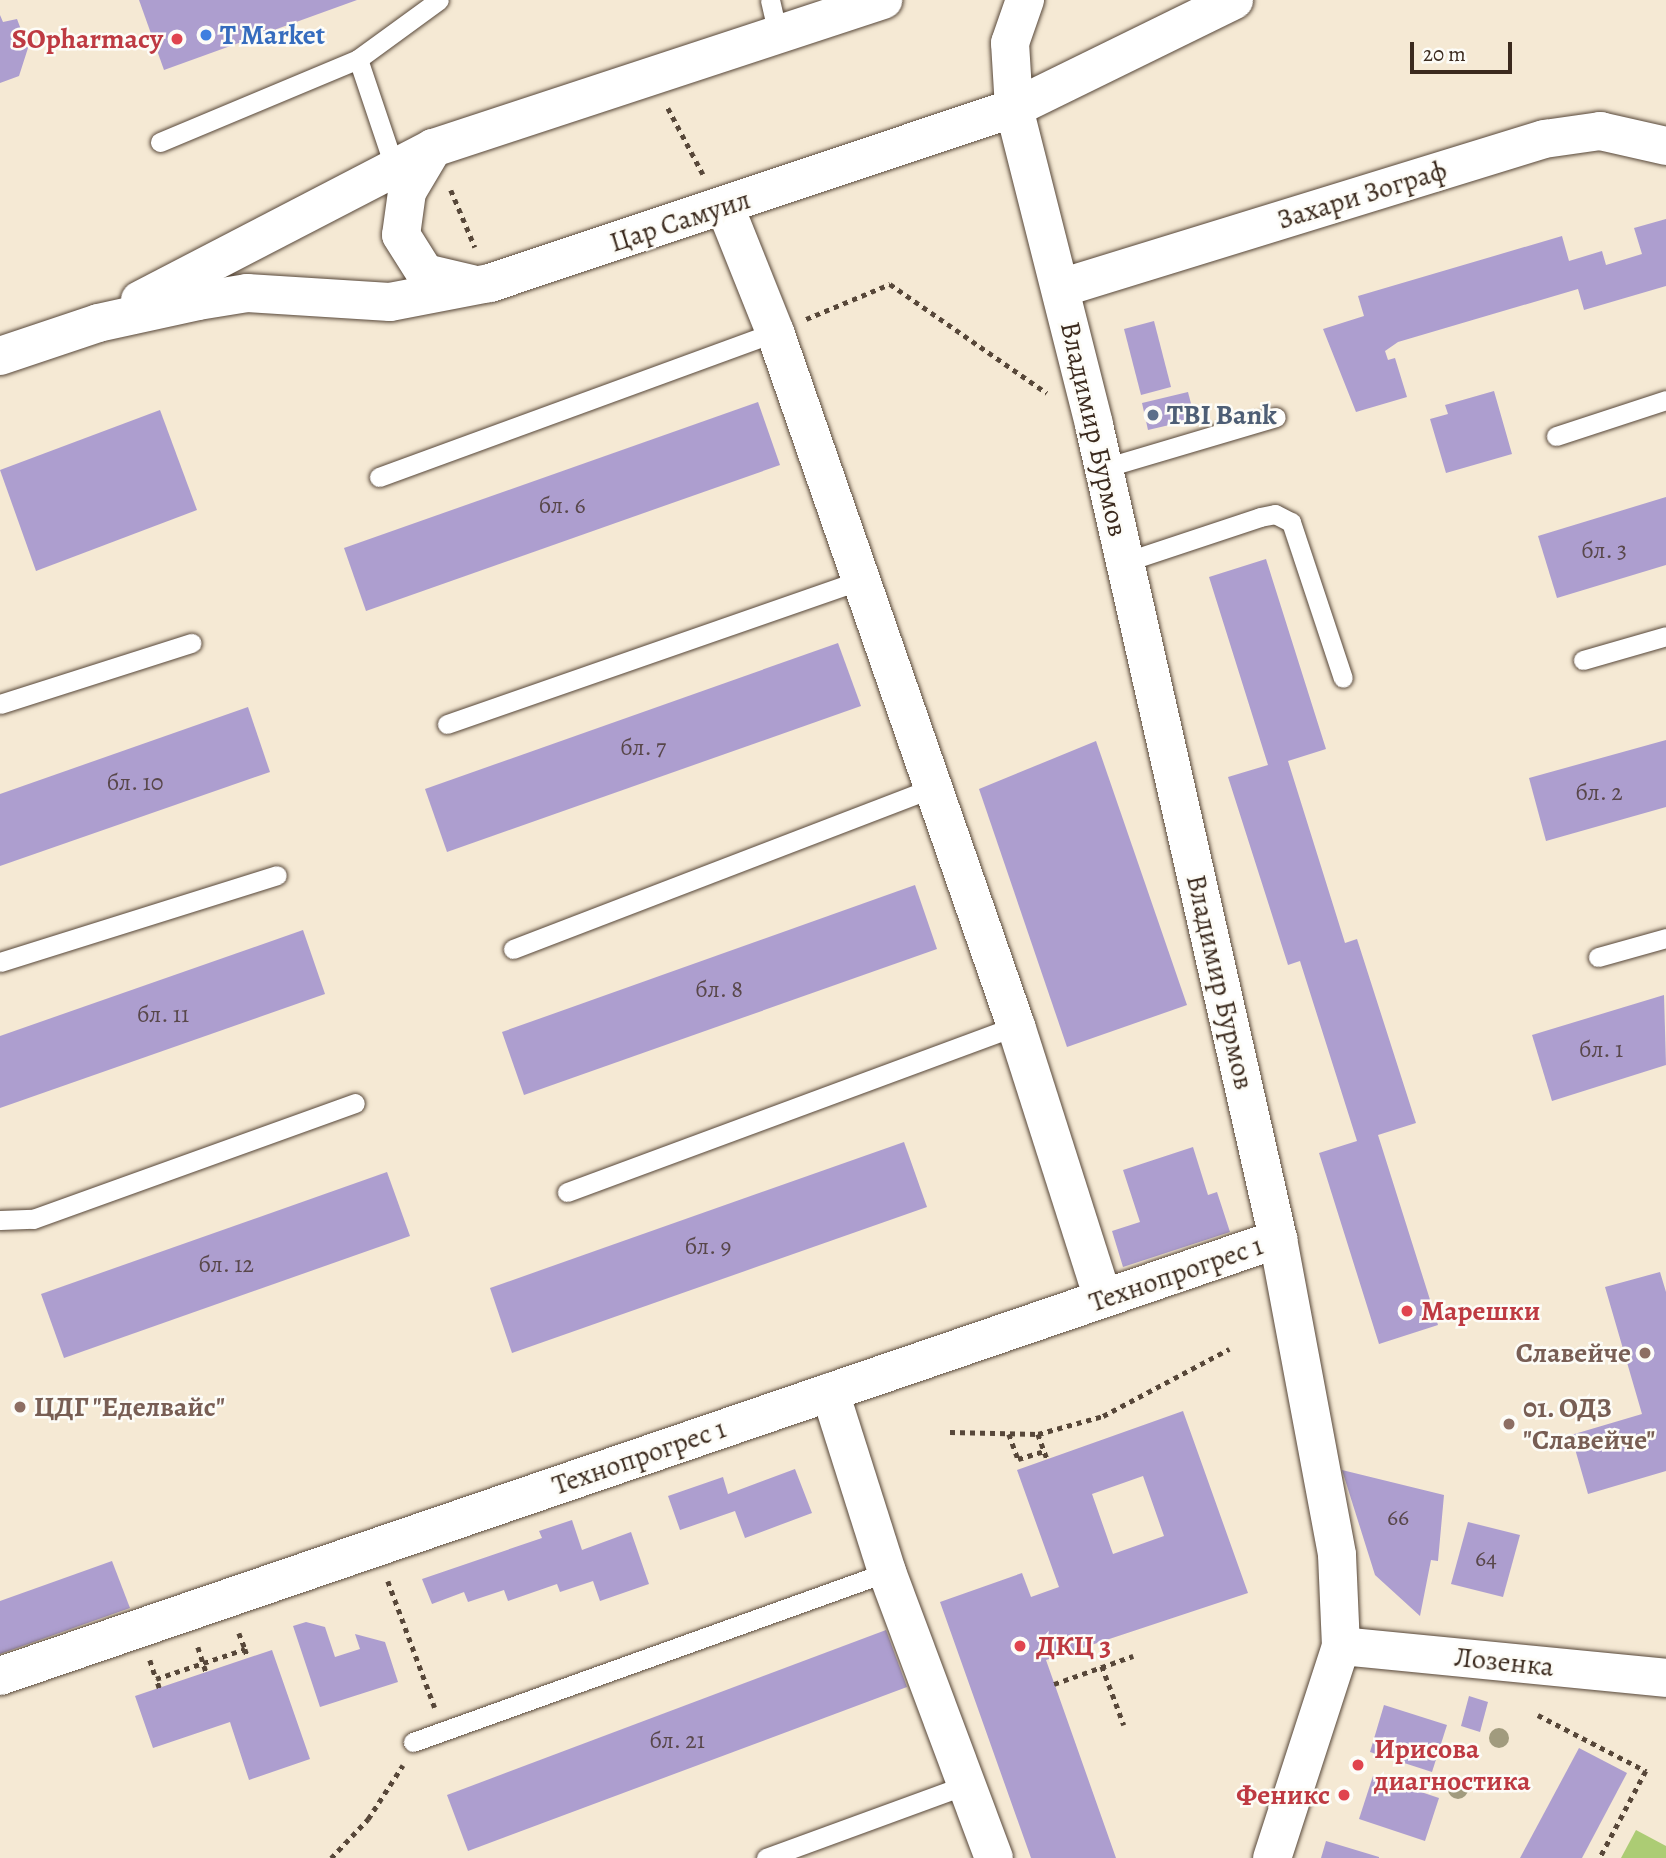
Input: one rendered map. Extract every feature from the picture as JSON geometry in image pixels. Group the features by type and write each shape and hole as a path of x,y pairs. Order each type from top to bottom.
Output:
{"street":[{"name":"Цар Самуил","path":"98,323 394,166 433,148 653,79 774,17 883,0"},
{"name":"Владимир Бурмов","path":"1026,0 1010,43 1014,108 1094,425 1278,1238 1337,1555 1341,1646 1272,1858"},
{"path":"1165,33 1203,0"},
{"name":"Цар Самуил","path":"0,356 98,323 247,293 390,302 490,283 732,205 1014,108 1234,0"},
{"name":"Захари Зограф","path":"1061,288 1544,139 1600,131 1666,146"},
{"path":"433,148 416,171 402,210 401,235 409,255 443,281 490,283"},
{"path":"732,205 1016,1026 1103,1298"},
{"name":"Технопрогрес 1","path":"0,1676 1278,1238"},
{"path":"830,1392 887,1572 994,1858"},
{"name":"Лозенка","path":"1341,1646 1666,1678"}],"lane":[{"path":"160,142 358,59 439,0"},
{"path":"358,59 394,166"},
{"path":"379,477 775,332"},
{"path":"1556,436 1666,400"},
{"path":"1104,468 1276,417"},
{"path":"1125,562 1268,516 1291,522 1343,678"},
{"path":"447,724 860,580"},
{"path":"1583,660 1666,636"},
{"path":"0,704 191,643"},
{"path":"513,948 932,788"},
{"path":"0,962 277,875"},
{"path":"1598,957 1666,938"},
{"path":"567,1192 1016,1026"},
{"path":"0,1220 33,1219 355,1103"},
{"path":"413,1742 887,1572"},
{"path":"766,1858 965,1785"}],"path":[{"path":"653,79 702,173 732,205"},
{"path":"433,148 490,283"},
{"path":"775,332 890,285 1094,425"},
{"path":"950,1432 1038,1434 1103,1416 1229,1349"},
{"path":"1009,1434 1018,1459 1045,1451"},
{"path":"1038,1434 1047,1459"},
{"path":"376,1548 444,1731"},
{"path":"239,1631 248,1658"},
{"path":"197,1644 206,1672"},
{"path":"156,1679 245,1649"},
{"path":"1054,1684 1133,1656"},
{"path":"149,1659 159,1688"},
{"path":"1102,1667 1124,1725"},
{"path":"1538,1715 1646,1771 1600,1858"},
{"path":"331,1858 369,1819 413,1742"}],"green space":[{"path":"1636,1830 1666,1846 1666,1858 1621,1858"}],"building":[{"name":"T Market","path":"139,0 357,0 164,70"},
{"path":"0,15 3,22 17,19 28,48 19,76 0,83"},
{"path":"1666,219 1666,286 1584,310 1578,289 1398,342 1385,351 1388,360 1395,358 1407,397 1356,412 1323,329 1364,316 1358,296 1562,236 1569,261 1602,251 1606,265 1642,254 1634,228"},
{"path":"1154,321 1171,387 1141,395 1124,329"},
{"path":"1494,391 1512,454 1446,473 1430,419 1448,414 1445,405"},
{"path":"1188,392 1195,419 1148,430 1142,403"},
{"path":"758,402 780,465 366,611 344,548"},
{"path":"160,410 197,510 36,571 0,470"},
{"path":"1666,497 1666,565 1557,598 1538,536"},
{"path":"1266,559 1326,749 1288,761 1345,943 1357,939 1416,1123 1378,1135 1438,1325 1379,1344 1319,1153 1357,1141 1300,961 1288,965 1228,777 1268,765 1209,577"},
{"path":"838,643 861,706 447,852 425,789"},
{"path":"248,707 270,772 0,866 0,794"},
{"path":"1666,740 1666,807 1546,841 1529,778"},
{"path":"1096,741 1187,1005 1067,1047 979,789"},
{"path":"915,885 937,949 524,1095 502,1032"},
{"path":"303,930 325,994 0,1108 0,1036"},
{"path":"1664,995 1666,1065 1552,1101 1532,1035"},
{"path":"904,1142 927,1207 512,1353 490,1288"},
{"path":"1193,1147 1208,1195 1217,1192 1230,1232 1123,1267 1112,1231 1140,1222 1123,1170"},
{"path":"387,1172 410,1236 64,1358 41,1294"},
{"name":"Славейче","path":"1660,1272 1666,1292 1666,1471 1588,1494 1571,1435 1642,1414 1605,1287"},
{"name":"ДКЦ 3","path":"1183,1411 1248,1593 1046,1660 1116,1858 1031,1858 940,1602 1022,1573 1031,1597 1059,1587 1017,1470","holes":["1143,1476 1164,1536 1113,1554 1092,1494"]},
{"path":"795,1469 812,1513 745,1538 735,1511 680,1530 668,1496 723,1477 728,1494"},
{"path":"1342,1470 1444,1495 1438,1561 1431,1560 1420,1616 1375,1575"},
{"path":"572,1520 582,1550 631,1532 649,1584 600,1601 593,1581 560,1592 557,1584 508,1601 504,1590 468,1602 464,1592 432,1604 422,1579 542,1538 539,1531"},
{"path":"1468,1522 1520,1535 1503,1597 1451,1584"},
{"path":"112,1561 130,1608 0,1654 0,1601"},
{"path":"306,1622 325,1627 335,1657 360,1649 355,1634 385,1642 398,1682 320,1707 293,1626"},
{"path":"886,1630 907,1687 468,1851 447,1795"},
{"path":"272,1650 310,1759 249,1780 230,1722 153,1748 135,1696"},
{"path":"1469,1696 1488,1702 1480,1732 1461,1726"},
{"path":"1384,1705 1447,1725 1432,1772 1370,1752"},
{"path":"1579,1748 1627,1773 1582,1858 1520,1858"},
{"path":"1373,1776 1439,1798 1425,1841 1359,1819"},
{"path":"1326,1841 1379,1857 1379,1858 1321,1858"}],"place":[{"name":"T Market","path":"206,35"},
{"name":"SOpharmacy","path":"177,39"},
{"name":"TBI Bank","path":"1153,415"},
{"name":"Марешки","path":"1407,1311"},
{"name":"Славейче","path":"1645,1353"},
{"name":"ЦДГ \"Еделвайс\"","path":"20,1407"},
{"name":"01. ОДЗ \"Славейче\"","path":"1509,1424"},
{"name":"ДКЦ 3","path":"1020,1646"},
{"name":"Ирисова диагностика","path":"1358,1765"},
{"name":"Феникс","path":"1344,1795"}]}
